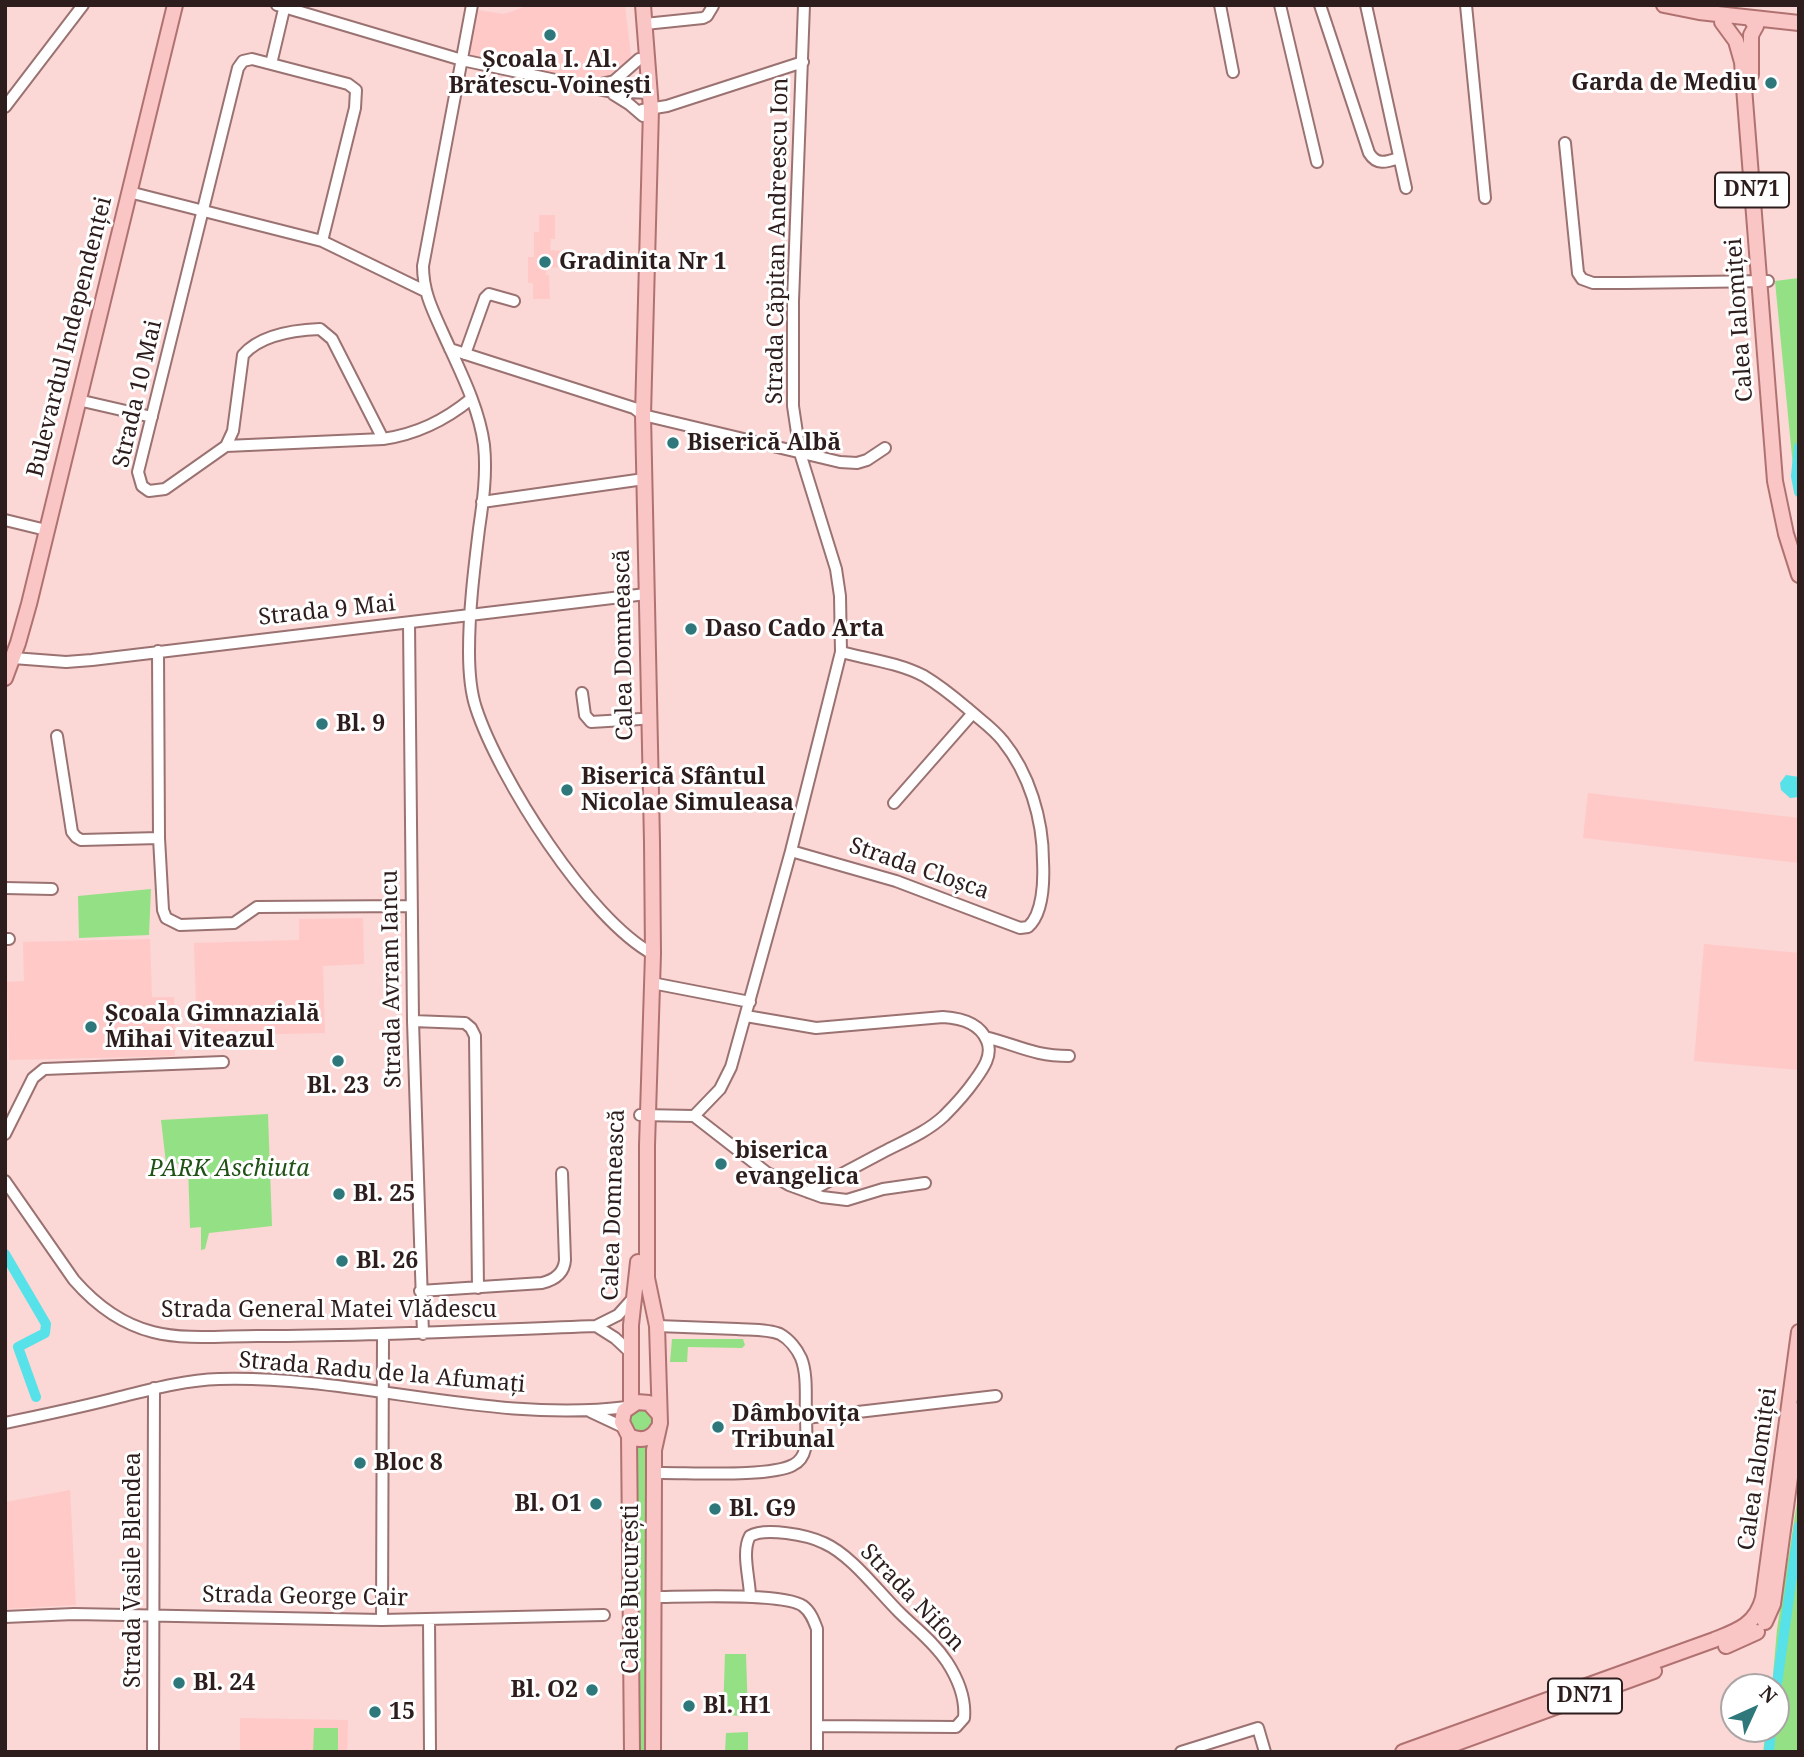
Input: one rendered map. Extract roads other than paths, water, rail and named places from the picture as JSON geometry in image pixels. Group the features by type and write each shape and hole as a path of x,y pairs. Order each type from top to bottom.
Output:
{"main road":[{"name":"Calea Domnească","path":"634,5 641,25"},
{"name":"Calea Domnească","path":"629,1406 638,1278 648,952 638,411 646,93 641,25 643,5"},
{"path":"1664,5 1756,25"},
{"name":"Bulevardul Independenței","path":"5,678 13,658 47,530 175,6"},
{"path":"1699,12 1721,22 1756,25 1799,23"},
{"name":"Calea Ialomiței","path":"1721,22 1736,41 1747,62 1775,481 1786,534 1799,575"},
{"path":"641,25 639,59 646,93"},
{"path":"1747,62 1756,25"},
{"path":"1747,62 1756,25"},
{"name":"DN71","path":"1763,281 1783,479 1797,538"},
{"name":"Calea Domnească","path":"642,595 641,719 648,952 652,983 644,1115 647,1278 657,1326"},
{"name":"Calea București","path":"653,1752 653,1473 658,1420 657,1326"},
{"name":"Calea Ialomiței","path":"1752,1625 1770,1554 1799,1332"},
{"path":"637,1402 649,1403 658,1420 656,1433 646,1439 626,1432 622,1417 629,1406 637,1402"},
{"name":"Calea Ialomiței","path":"1752,1625 1773,1604 1799,1410"},
{"name":"Calea București","path":"626,1432 632,1752"},
{"name":"DN71","path":"1403,1752 1752,1625"},
{"name":"DN71","path":"1432,1752 1752,1625"}],"street":[{"path":"5,107 83,5"},
{"path":"472,5 424,255 425,291 471,399 484,445 482,502 469,616 472,693 486,735 531,817 555,853 613,922 648,952"},
{"name":"Strada Căpitan Andreescu Ion","path":"694,1116 720,1089 726,1078 746,1016 841,652 840,596 836,569 800,453 792,379 804,5"},
{"path":"1220,5 1233,72"},
{"path":"1280,5 1317,162"},
{"path":"1320,5 1369,153 1379,163 1399,158"},
{"path":"1366,5 1406,188"},
{"path":"1466,5 1485,198"},
{"path":"271,64 282,6 462,60 607,91 646,93"},
{"path":"641,25 703,18 711,12 713,6"},
{"name":"Strada 10 Mai","path":"226,446 165,489 149,491 142,486 138,472 239,65 248,59 348,84 353,86 357,95 322,241"},
{"path":"587,87 610,83 639,59"},
{"path":"607,91 644,115 803,62"},
{"path":"1565,143 1578,273 1582,279 1593,283 1763,281"},
{"path":"129,192 322,241 425,291"},
{"path":"465,354 485,298 489,295 514,302"},
{"path":"383,439 332,339 320,329 303,330 267,339 243,355 233,431 226,446 383,439 409,435 429,428 471,399"},
{"path":"450,349 638,411 800,453 857,463 885,448"},
{"path":"78,400 152,417"},
{"path":"482,502 640,480"},
{"path":"5,520 47,530"},
{"name":"Strada 9 Mai","path":"13,658 66,662 642,595"},
{"name":"Strada Avram Iancu","path":"409,623 412,1021 423,1334"},
{"path":"158,651 159,838 163,910 166,918 180,925 234,923 257,907 411,906"},
{"path":"841,652 924,677 973,713 894,803"},
{"path":"582,693 585,715 591,722 641,719"},
{"name":"Strada Cloșca","path":"791,851 896,881 1020,928 1028,928 1042,891 1044,867 1040,827 1032,794 1018,762 1002,740 973,713"},
{"path":"57,736 72,832 76,837 81,840 159,838"},
{"path":"5,888 51,889"},
{"path":"652,983 750,1002"},
{"path":"746,1016 816,1028 951,1017 969,1022 985,1037 989,1045 983,1069 943,1117 920,1133 808,1192"},
{"path":"412,1021 465,1023 475,1036 478,1288"},
{"path":"985,1037 1025,1051 1048,1056 1069,1056"},
{"path":"5,1134 33,1078 44,1069 223,1062"},
{"path":"644,1115 694,1116 766,1172 789,1185 834,1199 847,1200 883,1189 925,1183"},
{"path":"421,1291 542,1283 562,1271 565,1260 562,1173"},
{"name":"Strada General Matei Vlădescu","path":"5,1181 79,1287 108,1312 143,1330 174,1335 383,1335 596,1326"},
{"path":"596,1326 618,1315 635,1295"},
{"path":"596,1326 631,1352"},
{"path":"653,1473 778,1471 795,1464 805,1452 806,1418 802,1361 797,1350 784,1336 758,1330 657,1326"},
{"path":"382,1620 383,1335"},
{"name":"Strada Radu de la Afumați","path":"5,1423 154,1388 218,1379 254,1380 520,1408 591,1412 629,1406"},
{"name":"Strada Vasile Blendea","path":"153,1752 154,1388"},
{"path":"806,1418 996,1396"},
{"name":"Strada Radu de la Afumați","path":"591,1412 626,1432"},
{"name":"Strada Nifon","path":"750,1597 747,1550 750,1536 760,1532 779,1533 823,1542 847,1559 933,1644 947,1663 962,1693 964,1718 956,1727 817,1726"},
{"path":"653,1597 750,1597 802,1605 817,1629 817,1752"},
{"name":"Strada George Cair","path":"5,1617 74,1614 382,1620 604,1615"},
{"path":"429,1619 430,1752"},
{"path":"1181,1752 1258,1728 1265,1752"}],"water":[{"path":"1786,775 1799,777 1799,797 1790,798 1781,790 1780,783"}],"waterway":[{"path":"1799,447 1796,476 1799,492"},
{"path":"5,1254 46,1324 45,1333 18,1347 36,1397"},
{"path":"1779,1673 1799,1526"},
{"path":"1769,1752 1770,1743"}],"place":[{"name":"Școala I. Al. Brătescu-Voinești","path":"550,35"},
{"name":"Garda de Mediu","path":"1771,83"},
{"name":"Gradinita Nr 1","path":"545,262"},
{"name":"Biserică Albă","path":"673,443"},
{"name":"Daso Cado Arta","path":"691,629"},
{"name":"Bl. 9","path":"322,724"},
{"name":"Biserică Sfântul Nicolae Simuleasa","path":"567,790"},
{"name":"Școala Gimnazială Mihai Viteazul","path":"91,1027"},
{"name":"Bl. 23","path":"338,1061"},
{"name":"biserica evangelica","path":"721,1164"},
{"name":"Bl. 25","path":"339,1194"},
{"name":"Bl. 26","path":"342,1261"},
{"name":"Dâmbovița Tribunal","path":"718,1427"},
{"name":"Bloc 8","path":"360,1463"},
{"name":"Bl. O1","path":"596,1504"},
{"name":"Bl. G9","path":"715,1509"},
{"name":"Bl. 24","path":"179,1683"},
{"name":"Bl. O2","path":"592,1690"},
{"name":"Bl. H1","path":"689,1706"},
{"name":"15","path":"375,1712"}],"park label":[{"name":"PARK Aschiuta","path":"229,1169"}]}
